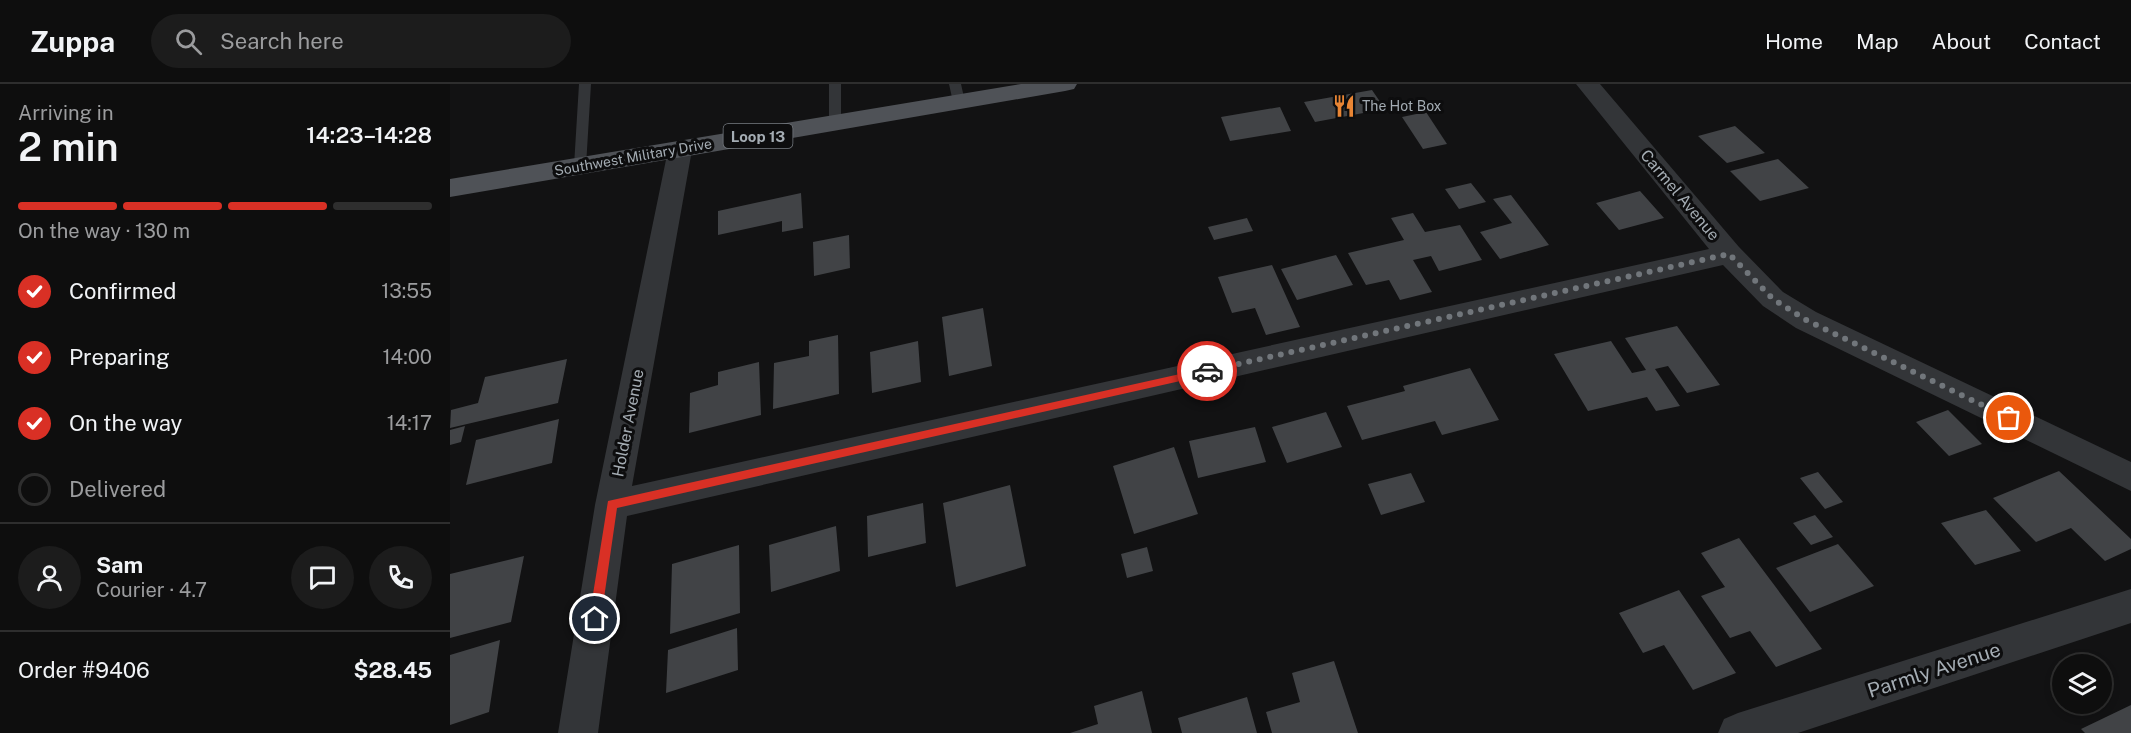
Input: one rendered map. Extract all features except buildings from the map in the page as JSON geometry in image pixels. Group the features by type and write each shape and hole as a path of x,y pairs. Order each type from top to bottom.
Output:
{"main road":[{"name":"Southwest Military Drive","path":"450,188 835,123 957,93 1065,84"}],"street":[{"name":"Carmel Avenue","path":"1588,84 1729,254 1773,299 1806,320 2131,477"},
{"name":"Holder Avenue","path":"578,733 612,505 680,150"},
{"path":"612,505 1729,254"},
{"name":"Parmly Avenue","path":"1738,733 2131,606"}],"lane":[{"path":"580,166 585,84"},
{"path":"835,84 835,123"}],"way so far":[{"path":"1207,371 1729,254 1773,299 1806,320 2009,418"}],"place":[{"name":"The Hot Box","path":"1344,106"}],"route":[{"path":"595,619 612,505 1207,371"}]}
